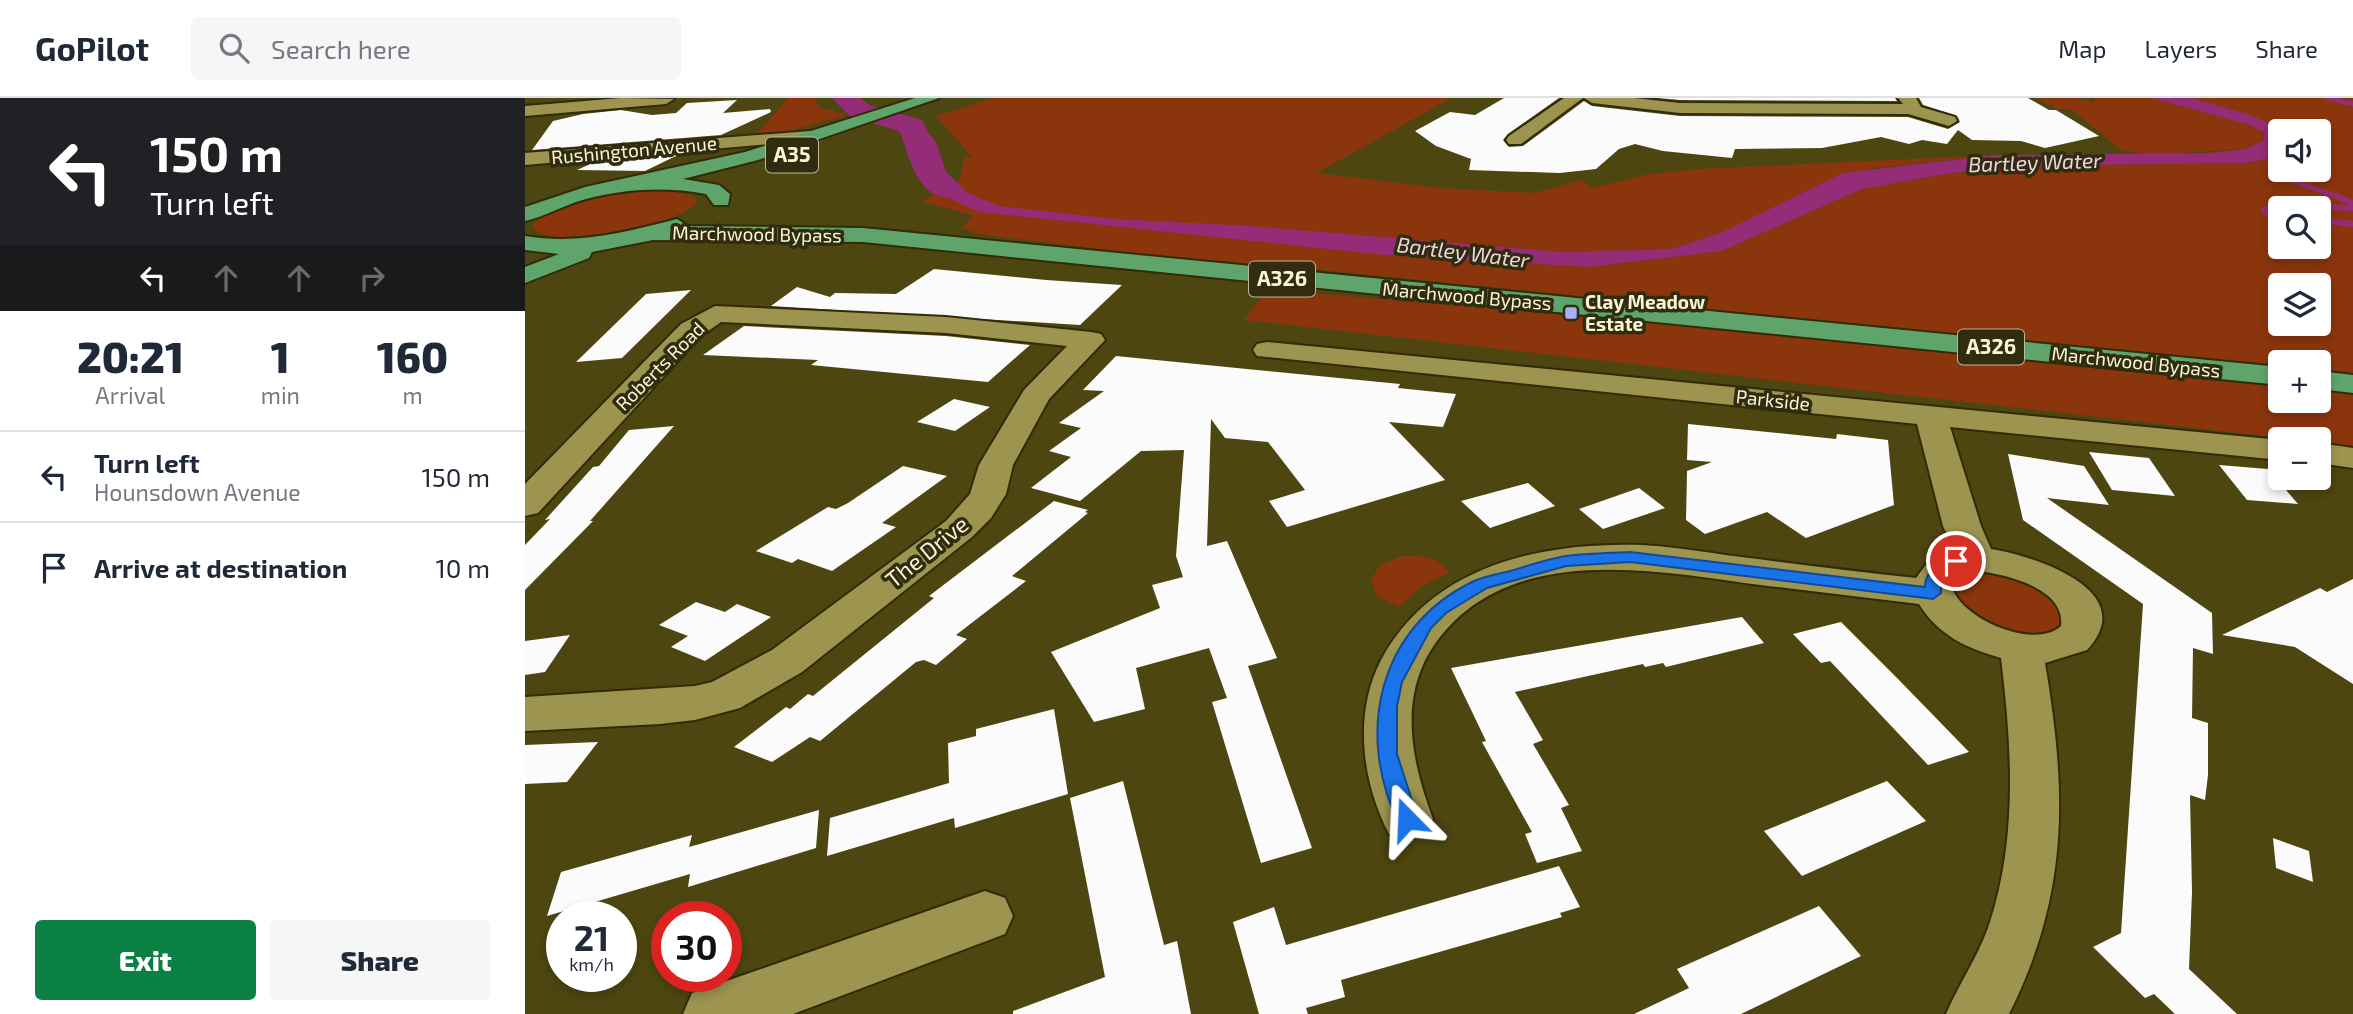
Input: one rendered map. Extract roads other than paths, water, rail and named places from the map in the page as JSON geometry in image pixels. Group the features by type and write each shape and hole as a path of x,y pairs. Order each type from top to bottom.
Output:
{"main road":[{"name":"A35","path":"728,189 802,151 861,125 939,100"},
{"name":"A35","path":"625,187 747,148 861,125"},
{"name":"Marchwood Bypass","path":"625,187 697,185 728,189 744,217 845,228 863,235"},
{"path":"525,215 565,199 625,187"},
{"path":"525,243 555,246 613,241 651,233 699,217 728,189"},
{"name":"Marchwood Bypass","path":"651,233 719,231 822,237 863,235 2268,375"},
{"path":"525,276 613,241"},
{"path":"2331,381 2353,384"}],"street":[{"path":"525,111 667,98"},
{"path":"625,150 638,125 667,98"},
{"path":"1515,140 1575,98"},
{"path":"1593,98 1666,107 1907,103 1949,121"},
{"path":"1729,108 1740,124"},
{"name":"Rushington Avenue","path":"529,160 625,150 747,148"},
{"name":"Roberts Road","path":"525,505 691,330 715,314 831,318"},
{"name":"The Drive","path":"525,714 695,704 743,687 786,661 959,530 978,510 1016,426 1062,365 1091,340 946,325 831,318"},
{"name":"Parkside","path":"1267,350 2268,449"},
{"path":"1931,416 1962,526 1977,559"},
{"path":"2331,455 2353,458"},
{"path":"1407,819 1387,754 1387,706 1393,682 1401,661 1425,624 1440,609 1481,584 1565,561 1645,557 1933,593"},
{"path":"1977,559 2025,568 2067,592 2079,607 2084,622 2080,635 2067,645 2046,649 2021,648 1974,633 1948,614 1933,593 1933,579 1941,568 1956,561 1977,559"},
{"path":"1983,1012 2008,953 2027,894 2036,829 2032,718 2021,648"},
{"path":"714,1014 985,916"}],"water":[{"path":"2152,98 2191,98 2268,123 2268,158 2246,163 2006,166 1946,174 1862,189 1722,251 1590,267 1384,255 980,212 939,191 914,161 900,132 892,128 916,119 936,142 949,181 970,194 999,206 1115,219 1250,226 1562,252 1672,249 1725,231 1843,173 1995,155 2208,153 2247,149 2264,140 2264,133 2250,125"}],"waterway":[{"name":"Bartley Water","path":"845,98 860,111 912,126 931,176 948,189"},
{"path":"2328,98 2353,104"},
{"path":"2297,182 2340,198"},
{"path":"2336,196 2353,203"},
{"path":"2331,207 2353,208"},
{"path":"2268,208 2264,209 2268,214"},
{"path":"2331,221 2353,224"}],"place":[{"name":"Clay Meadow Estate","path":"1571,313"}]}
